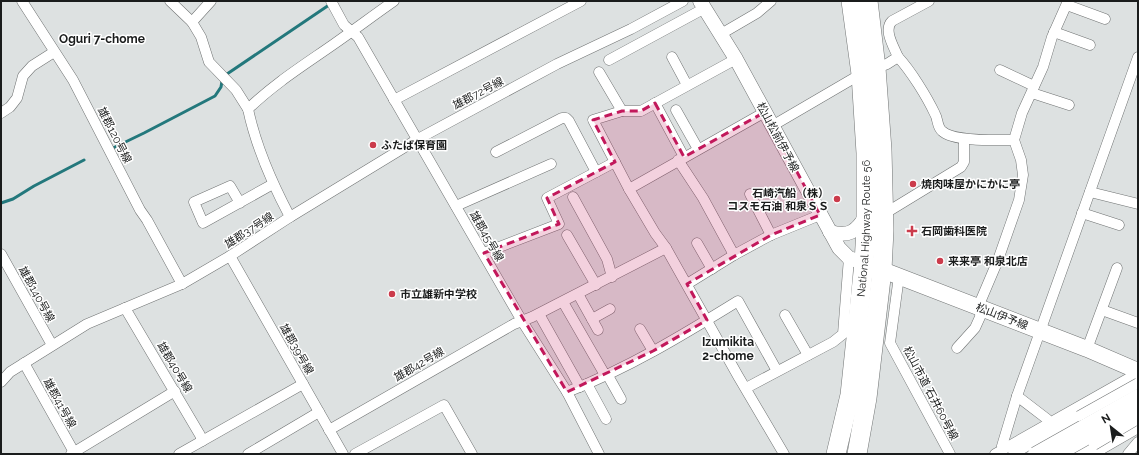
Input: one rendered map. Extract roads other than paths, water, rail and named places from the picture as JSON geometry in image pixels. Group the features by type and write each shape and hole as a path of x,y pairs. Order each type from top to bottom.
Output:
{"highway":[{"name":"National Highway Route 56","path":"836,454 850,395 856,261 875,215 882,150 869,71 851,1"},
{"name":"National Highway Route 56","path":"868,1 869,71"},
{"name":"National Highway Route 56","path":"857,454 890,273 875,215"}],"main road":[{"name":"松山松前伊予線","path":"703,4 736,59 839,248 856,261"},
{"path":"830,232 838,234 853,231 875,215"},
{"name":"松山伊予線","path":"856,261 1087,349 1138,372"},
{"path":"1035,454 1138,396"},
{"path":"1058,454 1138,409"}],"street":[{"name":"雄郡120号線","path":"22,1 73,80 140,210 182,284"},
{"name":"雄郡37号線","path":"1,382 10,372 87,324 182,284 230,256 290,217 273,184 259,150 248,109 236,90 209,62 201,37 192,22 170,1"},
{"path":"192,22 211,1"},
{"name":"雄郡45号線","path":"330,1 344,25 358,37 522,321 567,392 598,454"},
{"path":"248,109 266,91 287,75 352,32 394,1"},
{"path":"394,100 581,1"},
{"name":"雄郡72号線","path":"290,217 418,139 557,64 631,29 683,1"},
{"path":"721,34 757,13 771,1"},
{"path":"929,1 892,21 888,30 898,57 916,82 936,115 942,132 964,140 1014,140"},
{"path":"957,348 975,328 980,317 981,300 998,260 1019,200 1023,175 1021,160 1014,140 1022,113 1043,67 1054,32 1067,3 1105,18"},
{"path":"609,60 703,4"},
{"path":"1054,32 1090,44"},
{"path":"1,113 10,107 17,98 23,76 32,66 54,52"},
{"path":"672,57 688,85"},
{"path":"772,126 869,71 887,64 898,57"},
{"path":"736,59 641,111 622,111 592,120 629,189 655,233 666,248 784,454"},
{"path":"999,452 1017,396 1138,59"},
{"path":"1000,70 1033,90 1069,105"},
{"path":"599,72 622,111"},
{"path":"655,103 681,159 734,255"},
{"path":"676,110 698,150"},
{"path":"629,189 765,112"},
{"path":"496,152 562,118 566,118 596,172"},
{"path":"875,215 961,167 964,162 964,140"},
{"path":"484,253 559,224 547,198 615,162"},
{"path":"456,206 551,164"},
{"path":"240,203 273,184"},
{"path":"1090,192 1138,204"},
{"path":"750,194 771,234"},
{"path":"573,197 607,259 612,277"},
{"path":"1082,213 1119,225"},
{"path":"687,284 771,234 820,215"},
{"path":"567,235 596,285"},
{"path":"697,243 712,269"},
{"name":"雄郡42号線","path":"329,430 514,324 563,302 666,248"},
{"name":"雄郡140号線","path":"1,254 52,345"},
{"name":"雄郡39号線","path":"230,256 343,454"},
{"path":"746,388 833,342 843,334 856,261"},
{"path":"1087,349 1117,268"},
{"name":"松山市道 石井60号線","path":"890,273 890,343 950,454"},
{"path":"578,294 598,330"},
{"path":"567,392 653,351 738,301 777,371"},
{"path":"563,302 621,399"},
{"name":"雄郡40号線","path":"125,308 175,391 202,441"},
{"path":"592,319 610,309"},
{"path":"1102,310 1138,324"},
{"path":"539,314 606,419"},
{"path":"785,315 808,355"},
{"path":"640,329 653,351"},
{"name":"雄郡41号線","path":"24,363 74,453"},
{"path":"999,452 1138,372"},
{"path":"1013,454 1138,383"},
{"path":"180,454 303,384"},
{"path":"74,453 175,391"},
{"path":"1017,396 1047,419 1049,423"},
{"path":"1084,403 1108,445"},
{"path":"356,454 444,405 472,454"},
{"path":"248,454 319,412"},
{"path":"1096,451 1138,420"},
{"path":"1078,454 1096,451 1138,428"},
{"path":"1128,454 1138,442"}],"waterway":[{"path":"227,74 329,5"},
{"path":"113,148 215,96 221,87 222,81"},
{"path":"1,203 13,199 34,186 84,160"}],"place":[{"name":"ふたば保育園","path":"373,145"},
{"name":"焼肉味屋かにかに亭","path":"913,184"},
{"name":"石崎汽船（株） コスモ石油 和泉ＳＳ","path":"837,199"},
{"name":"石岡歯科医院","path":"912,231"},
{"name":"来来亭 和泉北店","path":"940,261"},
{"name":"市立雄新中学校","path":"392,294"}],"district":[{"name":"Oguri 7-chome","path":"102,39"},
{"name":"Izumikita 2-chome","path":"728,349"}]}
